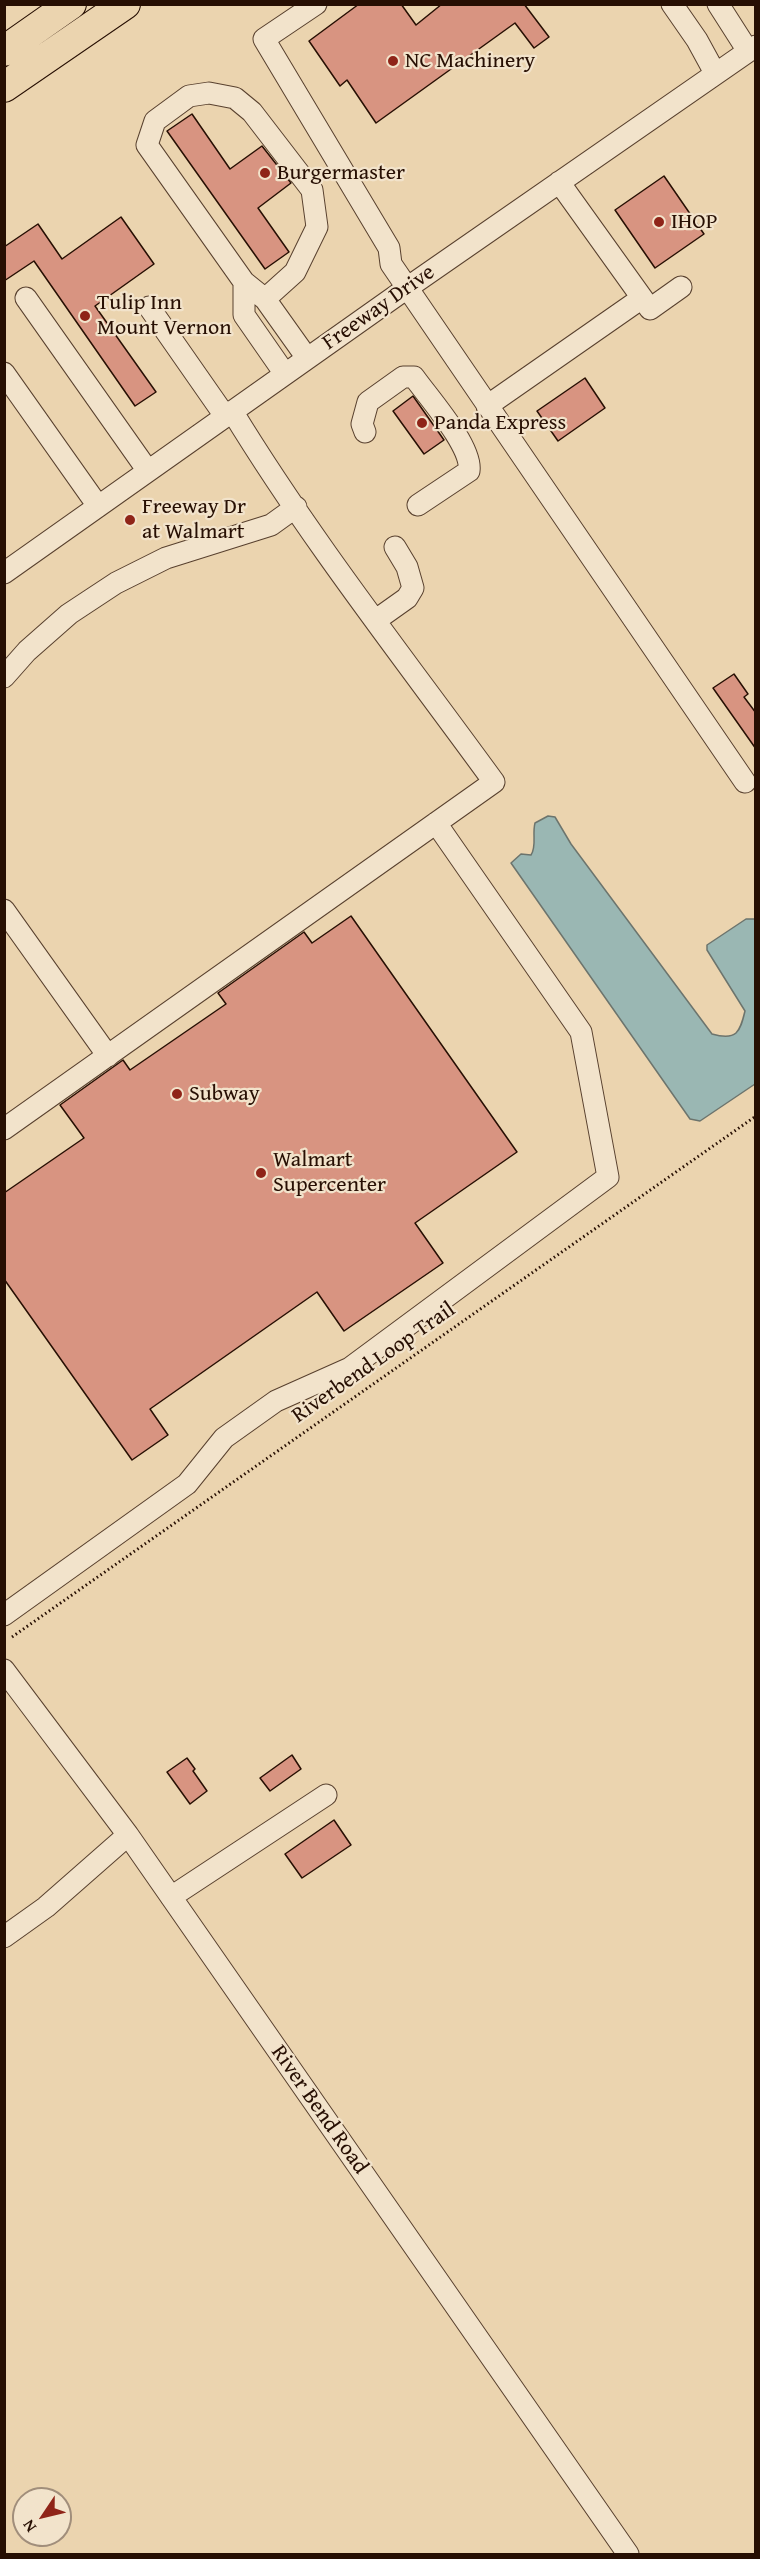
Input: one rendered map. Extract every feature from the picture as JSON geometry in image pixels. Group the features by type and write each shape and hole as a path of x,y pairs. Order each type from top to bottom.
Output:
{"highway":[{"path":"4,28 36,4"},
{"path":"4,51 71,4"},
{"path":"4,87 125,4"},
{"path":"70,42 136,4"}],"street":[{"path":"316,4 264,39 389,248 391,264 745,782"},
{"path":"672,4 697,40 715,73"},
{"path":"718,4 752,48"},
{"name":"Freeway Drive","path":"7,564 98,506 752,48"},
{"path":"265,300 295,272 316,227 312,190 252,112 235,98 209,93 189,96 155,120 147,145 244,282 265,300 307,358"},
{"path":"560,182 650,309 681,287"},
{"path":"244,282 244,315 285,374"},
{"path":"26,298 148,471"},
{"path":"487,406 642,298"},
{"path":"4,1129 494,782 256,450 149,308"},
{"path":"4,373 98,506"},
{"path":"365,432 363,424 368,402 403,377 414,377 464,447 470,463 469,471 418,506"},
{"path":"4,677 27,651 69,614 116,583 166,558 271,525 296,507"},
{"path":"376,620 407,598 412,588 407,567 395,547"},
{"path":"4,1615 187,1484 224,1438 276,1401 350,1368 608,1177 581,1032 436,823"},
{"path":"4,910 108,1056"},
{"name":"River Bend Road","path":"4,1670 128,1835 628,2554"},
{"path":"171,1897 326,1795"},
{"path":"4,1937 46,1907 128,1835"}],"path":[{"name":"Riverbend Loop Trail","path":"12,1637 756,1116"}],"water":[{"path":"548,816 555,817 571,844 712,1034 727,1036 736,1033 745,1011 707,950 707,945 746,919 755,919 755,1084 700,1121 690,1119 511,863 521,854 531,855 534,848 535,823"}],"building":[{"name":"NC Machinery","path":"359,4 401,4 416,25 442,4 524,4 549,37 534,48 515,23 376,123 347,80 340,86 309,41"},
{"path":"192,114 230,169 262,146 291,183 258,208 289,252 265,269 167,131"},
{"name":"IHOP","path":"664,176 704,234 655,268 615,210"},
{"path":"121,217 154,264 95,306 156,392 135,406 34,261 4,281 4,247 38,224 62,259"},
{"path":"585,378 605,408 558,441 537,411"},
{"name":"Panda Express","path":"413,396 444,440 424,454 393,411"},
{"path":"734,674 748,694 744,697 756,713 756,749 713,688"},
{"name":"Walmart Supercenter","path":"351,916 517,1152 415,1223 443,1263 344,1331 317,1292 150,1409 168,1435 132,1460 4,1279 4,1193 84,1138 60,1105 123,1060 130,1070 226,1004 218,993 304,932 312,943"},
{"path":"292,1755 301,1769 270,1791 260,1778"},
{"path":"187,1758 207,1791 190,1804 167,1772"},
{"path":"334,1820 351,1845 302,1878 285,1854"}],"place":[{"name":"NC Machinery","path":"393,61"},
{"name":"Burgermaster","path":"265,173"},
{"name":"IHOP","path":"659,222"},
{"name":"Tulip Inn Mount Vernon","path":"85,316"},
{"name":"Panda Express","path":"422,423"},
{"name":"Freeway Dr at Walmart","path":"130,520"},
{"name":"Subway","path":"177,1094"},
{"name":"Walmart Supercenter","path":"261,1173"}]}
